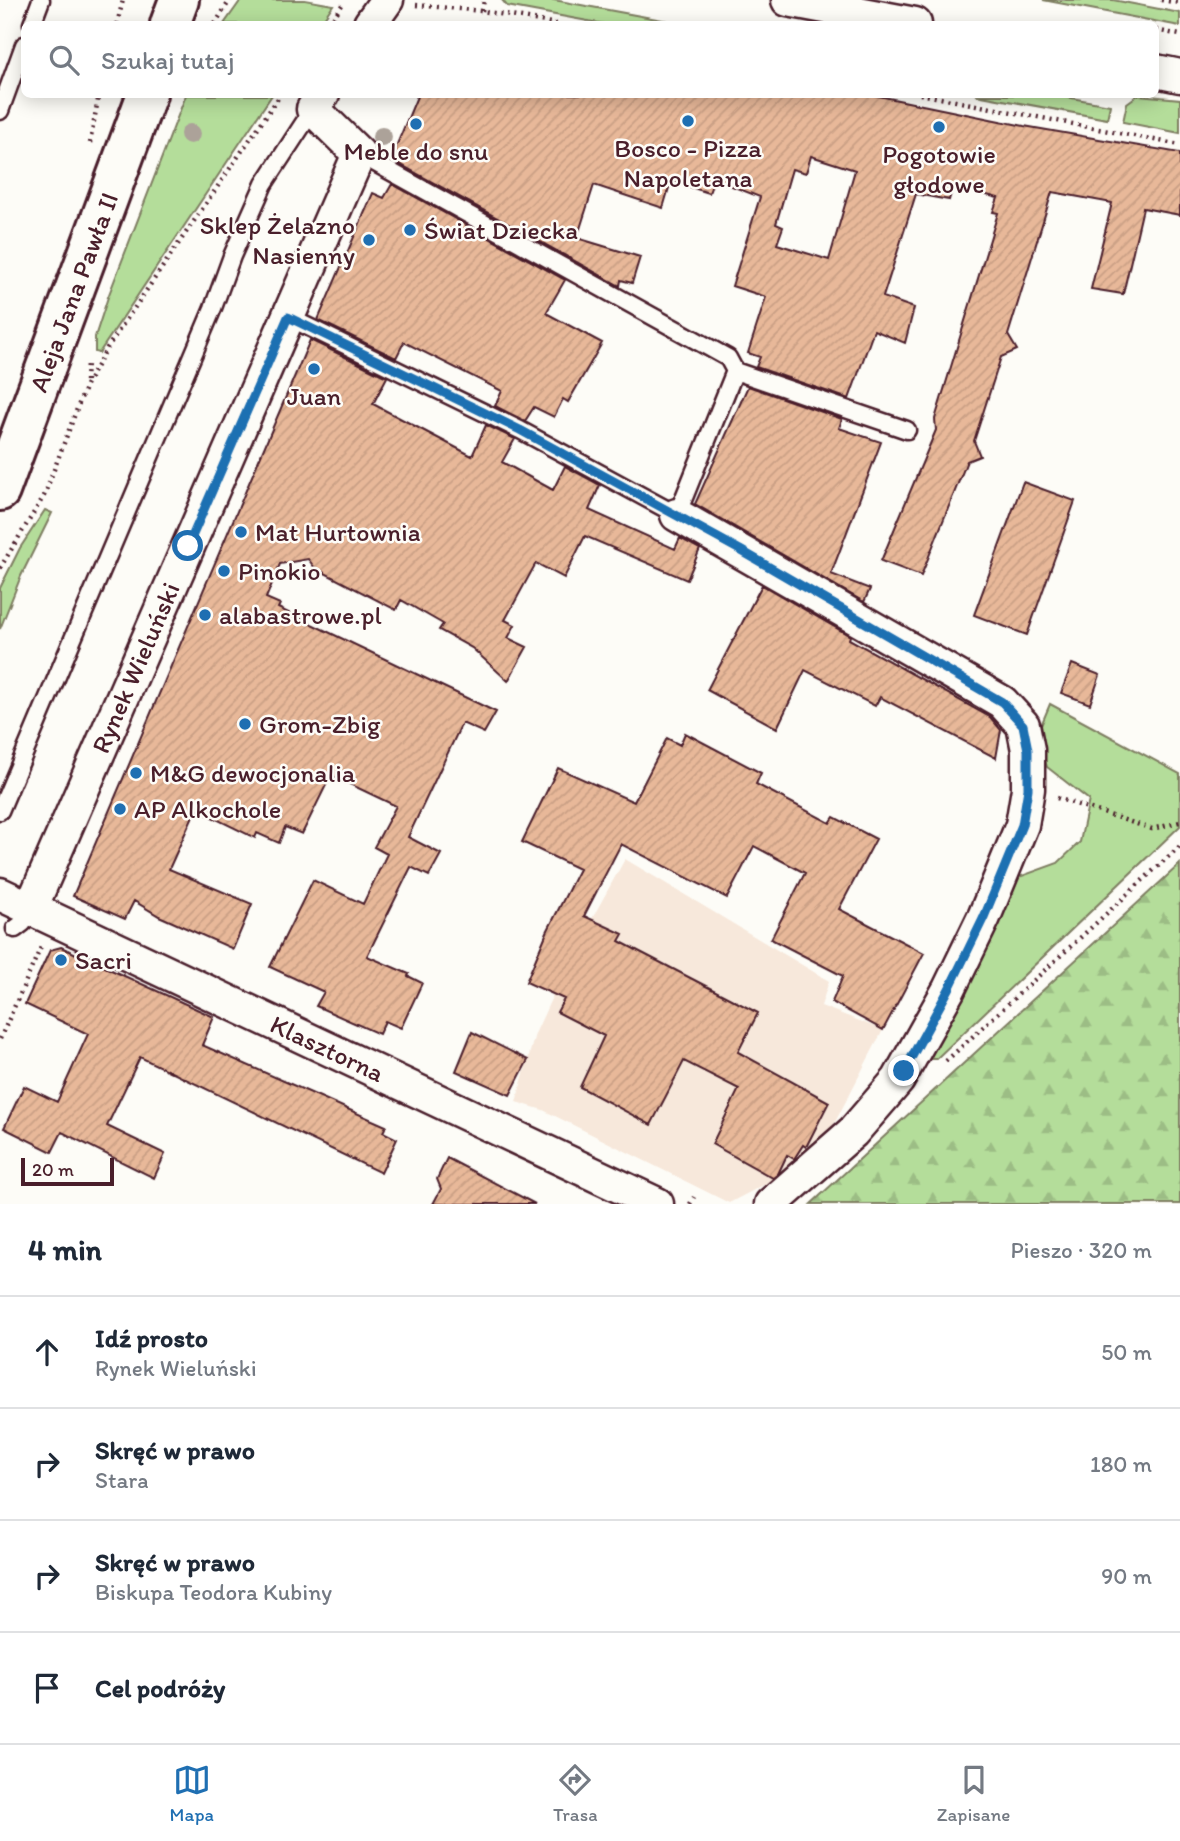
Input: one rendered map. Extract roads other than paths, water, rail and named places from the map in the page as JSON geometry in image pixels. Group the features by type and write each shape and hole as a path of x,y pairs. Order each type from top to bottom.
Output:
{"street":[{"path":"171,21 179,0"},
{"path":"788,0 899,21"},
{"path":"374,21 401,3"},
{"path":"1159,72 1180,76"},
{"name":"Aleja Jana Pawła II","path":"0,491 146,98"},
{"path":"318,102 359,154"},
{"name":"Rynek Wieluński","path":"23,919 359,154"},
{"path":"677,515 1002,702 1023,725 1028,750 1028,789 1022,825 989,906 949,989 904,1071 853,1132 771,1204"},
{"name":"Klasztorna","path":"0,894 23,919 657,1204"}],"lane":[{"path":"33,21 41,0"},
{"path":"0,111 21,53"},
{"path":"0,811 264,184 318,102"},
{"path":"359,154 728,358 736,371 906,430"},
{"path":"288,317 520,430 677,515 736,371"}],"place":[{"name":"Bosco - Pizza Napoletana","path":"688,121"},
{"name":"Meble do snu","path":"416,124"},
{"name":"Pogotowie głodowe","path":"939,127"},
{"name":"Świat Dziecka","path":"410,230"},
{"name":"Sklep Żelazno Nasienny","path":"369,240"},
{"name":"Juan","path":"314,369"},
{"name":"Mat Hurtownia","path":"241,532"},
{"name":"Pinokio","path":"224,571"},
{"name":"alabastrowe.pl","path":"205,615"},
{"name":"Grom-Zbig","path":"245,724"},
{"name":"M&G dewocjonalia","path":"136,773"},
{"name":"AP Alkochole","path":"120,809"},
{"name":"Sacri","path":"61,960"}]}
